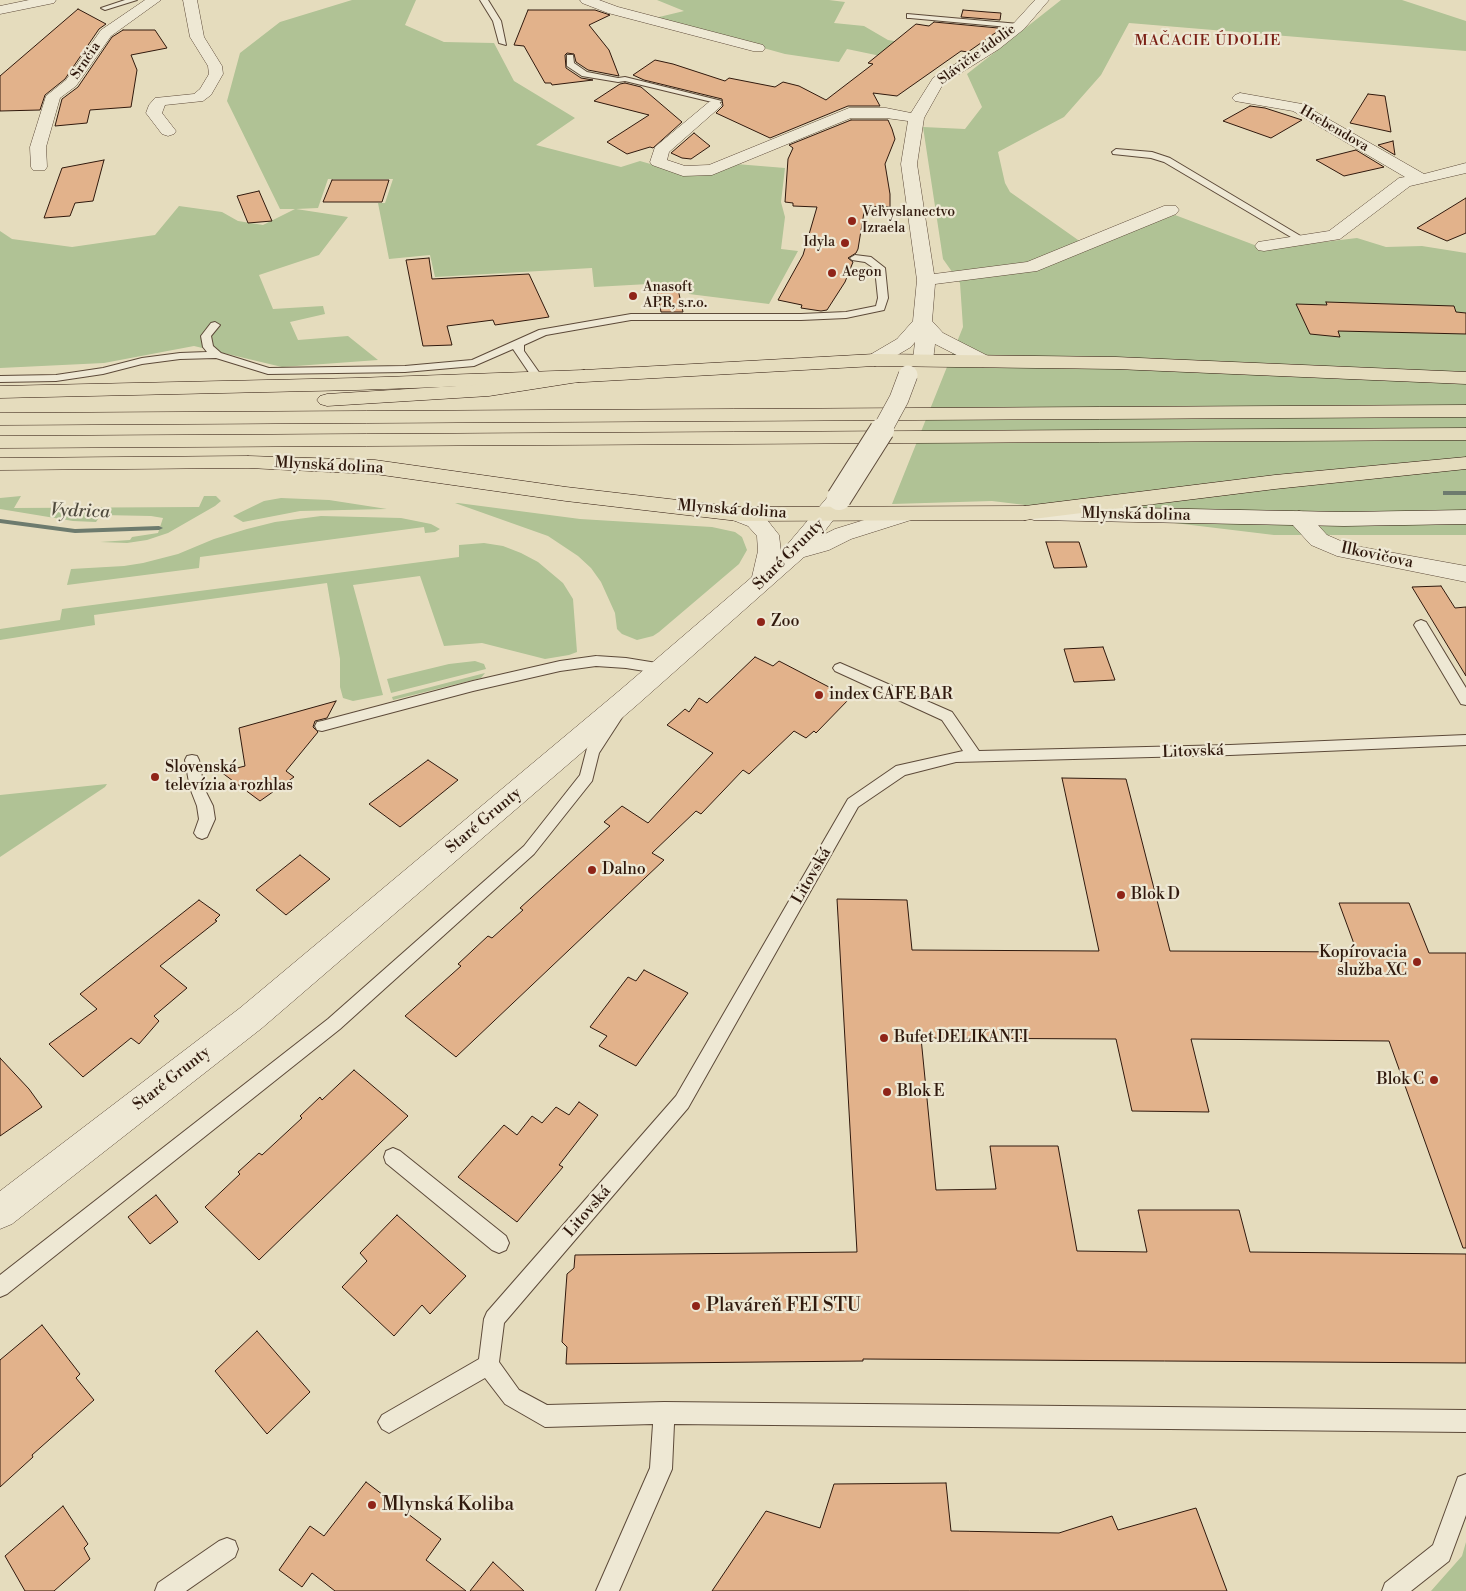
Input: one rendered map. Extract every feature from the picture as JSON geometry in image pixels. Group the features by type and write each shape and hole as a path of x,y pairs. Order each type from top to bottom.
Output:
{"main road":[{"path":"0,392 538,378 905,360"},
{"path":"923,360 1116,363 1466,378"},
{"path":"0,418 489,390 584,376"},
{"path":"0,418 1466,411"},
{"path":"0,442 1466,434"},
{"name":"Mlynská dolina","path":"0,464 248,462 375,467 566,494 738,514 834,507 904,515 1025,513"},
{"path":"1025,513 1275,482 1466,463"}],"street":[{"path":"0,10 49,0"},
{"name":"Srnčia","path":"38,167 38,147 53,96 72,83 98,42 106,34 154,0"},
{"path":"168,131 154,113 160,101 198,98 206,92 216,74 215,66 197,37 190,0"},
{"path":"587,0 613,10 758,48"},
{"name":"Slávičie údolie","path":"923,360 926,347 922,322 934,279 909,164 916,118 938,81 994,46 1019,26 1042,0"},
{"name":"Hrebendova","path":"1240,98 1297,106 1422,180"},
{"path":"714,105 661,150 658,162 683,171 712,170 849,113 886,113 916,118"},
{"path":"1264,246 1334,235 1405,182 1422,180 1466,168"},
{"path":"934,279 1031,267 1170,210"},
{"path":"905,360 922,322 936,337 983,361"},
{"name":"Staré Grunty","path":"0,1212 251,1018 663,669 796,552 834,507 882,430 899,398 905,360 923,360"},
{"name":"Mlynská dolina","path":"1025,513 1299,518 1466,517"},
{"path":"738,514 756,521 768,535 770,551 763,582"},
{"path":"796,552 821,545 843,534 904,515"},
{"name":"Ilkovičova","path":"1299,518 1319,540 1344,551 1466,574"}],"lane":[{"path":"105,8 133,0"},
{"path":"484,0 496,21 503,43"},
{"path":"910,16 1019,26"},
{"path":"570,57 570,64 586,74 618,80 626,79 718,101 714,105"},
{"path":"1116,152 1152,155 1167,160 1304,241"},
{"path":"0,379 56,378 103,371 142,361 180,356 217,355 268,371 405,369 474,362 542,332 631,317 801,317 846,315 880,308 883,298 880,268 868,259 855,258"},
{"path":"215,326 206,336 208,348 217,355"},
{"path":"518,342 519,351 538,378"},
{"path":"1421,624 1466,700"},
{"path":"322,726 473,686 560,666 596,661 626,663 663,669"},
{"path":"840,668 947,716 975,757"},
{"path":"0,1287 334,1024 529,850 588,777 592,752 628,698"},
{"name":"Litovská","path":"488,1365 494,1319 682,1102 854,803 901,770 956,757 1230,750 1466,740"},
{"path":"192,760 197,788 205,806 206,818 202,833"},
{"path":"393,1157 500,1243"},
{"path":"389,1422 488,1365 512,1398 545,1416 664,1413 1466,1421"},
{"path":"607,1591 661,1468 664,1413"},
{"path":"1393,1591 1441,1554 1466,1485"},
{"path":"166,1591 227,1549"}],"green space":[{"path":"352,0 416,0 405,25 444,42 494,43 514,81 575,118 536,145 621,167 640,161 682,173 736,164 785,168 781,202 785,217 781,249 798,251 769,304 689,294 685,282 594,287 592,268 435,277 430,255 389,259 378,203 385,203 393,179 328,179 318,208 296,209 348,217 319,255 259,275 273,309 323,306 325,314 290,322 298,340 348,336 378,360 282,367 194,346 104,363 0,368 0,231 12,239 72,247 155,235 179,206 222,212 238,221 263,225 295,209 280,209 227,101 240,53 280,22"},
{"path":"657,0 829,0 845,2 834,23 864,26 888,40 939,49 919,64 847,49 839,62 785,54 655,18 684,11"},
{"path":"1061,0 1402,0 1466,21 1466,51 1129,23 1101,75 1064,117 998,152 1005,183 1010,192 1088,247 1175,215 1265,249 1357,238 1386,247 1422,246 1466,253 1466,535 1274,535 992,501 892,504 963,327 960,283 943,259 923,127 965,129 982,107 967,74"},
{"path":"21,496 14,508 199,507 204,496 216,496 221,501 168,533 147,540 127,543 100,542 130,540 132,537 158,533 163,518 101,515 96,522 73,521 0,509 0,498"},
{"path":"281,498 329,500 387,509 300,511 243,522 233,516 264,501"},
{"path":"455,503 580,519 712,527 735,532 742,537 747,550 739,564 659,632 653,636 637,640 622,634 617,629 615,613 601,582 591,568 578,556 548,536"},
{"path":"321,516 401,518 431,524 440,529 435,532 425,533 424,527 200,557 199,568 67,585 71,569 143,563 178,554 214,539 247,529 275,522"},
{"path":"484,543 503,546 521,553 538,562 563,583 573,599 577,652 545,659 482,643 444,646 420,576 353,585 383,695 353,701 343,698 340,687 340,659 327,583 94,615 95,625 0,640 0,629 60,620 62,609 459,557 459,545"},
{"path":"475,661 484,664 486,669 391,693 387,679 449,664"},
{"path":"485,673 481,678 393,700 392,697"},
{"path":"107,784 105,787 0,857 0,795"},
{"path":"1466,1542 1466,1591 1431,1591 1462,1556"}],"building":[{"path":"78,9 106,24 99,29 65,79 45,95 40,110 0,111 0,76"},
{"path":"528,10 595,10 610,15 589,25 609,50 619,76 588,70 576,62 574,54 567,53 565,55 566,68 581,78 593,80 552,85 551,83 545,83 524,46 514,45"},
{"path":"963,10 1001,13 1000,20 961,17"},
{"path":"934,22 998,28 998,31 968,52 961,51 897,96 873,93 880,106 848,106 770,138 716,113 723,106 722,99 644,80 633,75 655,60 725,81 729,78 775,87 783,82 799,86 826,100 873,64 868,63 916,24 929,26"},
{"path":"123,30 155,30 167,48 131,55 137,70 131,107 90,110 87,123 55,126 62,99 78,87 112,37"},
{"path":"625,83 641,87 682,122 653,148 650,147 627,154 607,142 649,115 594,101 620,84"},
{"path":"1368,94 1385,96 1391,132 1350,123"},
{"path":"1250,106 1265,108 1302,120 1271,138 1223,121"},
{"path":"851,120 888,120 895,139 885,164 890,194 890,207 865,206 858,249 856,253 848,258 853,262 845,282 827,310 801,308 802,305 778,300 803,255 817,207 793,206 793,203 785,202 788,159 793,148 789,145"},
{"path":"694,133 710,146 691,159 682,158 671,153"},
{"path":"1393,141 1395,155 1378,145"},
{"path":"1356,150 1384,167 1344,176 1316,160"},
{"path":"104,160 93,201 75,203 70,216 44,218 62,168"},
{"path":"332,180 389,180 382,202 323,202"},
{"path":"259,191 272,221 248,223 237,196"},
{"path":"1466,198 1466,233 1447,241 1417,228"},
{"path":"429,258 432,279 529,274 549,317 495,325 493,320 447,326 452,345 423,346 406,260"},
{"path":"678,289 683,312 661,312 657,290"},
{"path":"1326,302 1454,306 1456,312 1466,313 1466,334 1338,331 1340,337 1310,334 1296,304 1327,305"},
{"path":"1046,542 1079,542 1087,567 1054,568"},
{"path":"1441,586 1455,608 1466,607 1466,676 1412,587"},
{"path":"1103,647 1115,680 1074,682 1064,649"},
{"path":"755,657 773,666 779,661 850,698 816,733 814,731 806,738 794,731 749,774 743,770 701,814 696,811 652,853 664,860 456,1057 405,1016 461,966 458,964 488,936 492,938 523,910 520,908 610,826 604,822 622,806 648,823 713,753 667,725 685,709 689,712 699,698 707,703"},
{"path":"336,701 327,718 315,721 313,727 318,732 286,771 294,777 260,801 221,772 245,766 239,728"},
{"path":"428,760 458,780 400,827 369,804"},
{"path":"1062,778 1126,779 1170,951 1357,952 1339,903 1409,903 1429,953 1466,953 1466,1248 1463,1248 1389,1041 1191,1039 1209,1112 1132,1111 1116,1039 921,1038 936,1190 996,1189 990,1146 1058,1146 1077,1251 1147,1252 1138,1210 1239,1210 1250,1252 1466,1254 1466,1363 863,1359 863,1361 566,1364 567,1347 562,1342 567,1274 574,1268 575,1255 857,1252 837,899 907,900 912,950 1099,951"},
{"path":"300,855 330,879 286,915 256,890"},
{"path":"199,900 220,915 215,920 217,921 160,966 187,988 154,1016 159,1021 139,1044 131,1038 83,1077 49,1044 97,1009 80,994"},
{"path":"644,970 688,993 636,1066 599,1046 607,1036 590,1027 628,977 636,981"},
{"path":"0,1058 29,1089 42,1107 0,1136"},
{"path":"354,1070 408,1116 259,1260 205,1207 240,1174 238,1172 259,1153 262,1155 302,1118 300,1116 320,1097 322,1100"},
{"path":"579,1102 598,1115 559,1165 563,1167 517,1222 458,1177 504,1125 517,1135 532,1116 542,1123 556,1107 569,1115"},
{"path":"156,1195 178,1222 150,1244 128,1217"},
{"path":"397,1215 466,1276 430,1314 422,1305 394,1336 342,1287 367,1261 360,1253"},
{"path":"42,1325 80,1374 76,1378 94,1400 32,1455 33,1457 0,1487 0,1360"},
{"path":"257,1331 310,1392 267,1434 215,1371"},
{"path":"366,1482 441,1539 426,1560 466,1591 335,1591 312,1573 302,1587 279,1570 310,1526 324,1536"},
{"path":"946,1483 951,1531 1059,1533 1112,1516 1118,1530 1196,1508 1227,1591 712,1591 766,1511 820,1528 834,1484"},
{"path":"63,1506 88,1544 84,1548 90,1559 54,1591 25,1591 5,1556"},
{"path":"493,1562 524,1591 470,1591"}],"waterway":[{"name":"Vydrica","path":"1445,493 1466,493"},
{"name":"Vydrica","path":"0,521 75,531 159,528"}],"place":[{"name":"Veľvyslanectvo Izraela","path":"852,221"},
{"name":"Idyla","path":"845,243"},
{"name":"Aegon","path":"832,273"},
{"name":"Anasoft APR, s.r.o.","path":"633,296"},
{"name":"Zoo","path":"761,622"},
{"name":"index CAFE BAR","path":"819,695"},
{"name":"Slovenská televízia a rozhlas","path":"155,777"},
{"name":"Dalno","path":"592,870"},
{"name":"Blok D","path":"1121,895"},
{"name":"Kopírovacia služba XC","path":"1417,962"},
{"name":"Bufet DELIKANTI","path":"884,1038"},
{"name":"Blok C","path":"1434,1080"},
{"name":"Blok E","path":"887,1092"},
{"name":"Plaváreň FEI STU","path":"696,1306"},
{"name":"Mlynská Koliba","path":"372,1505"}],"district":[{"name":"MAČACIE ÚDOLIE","path":"1208,41"}]}
